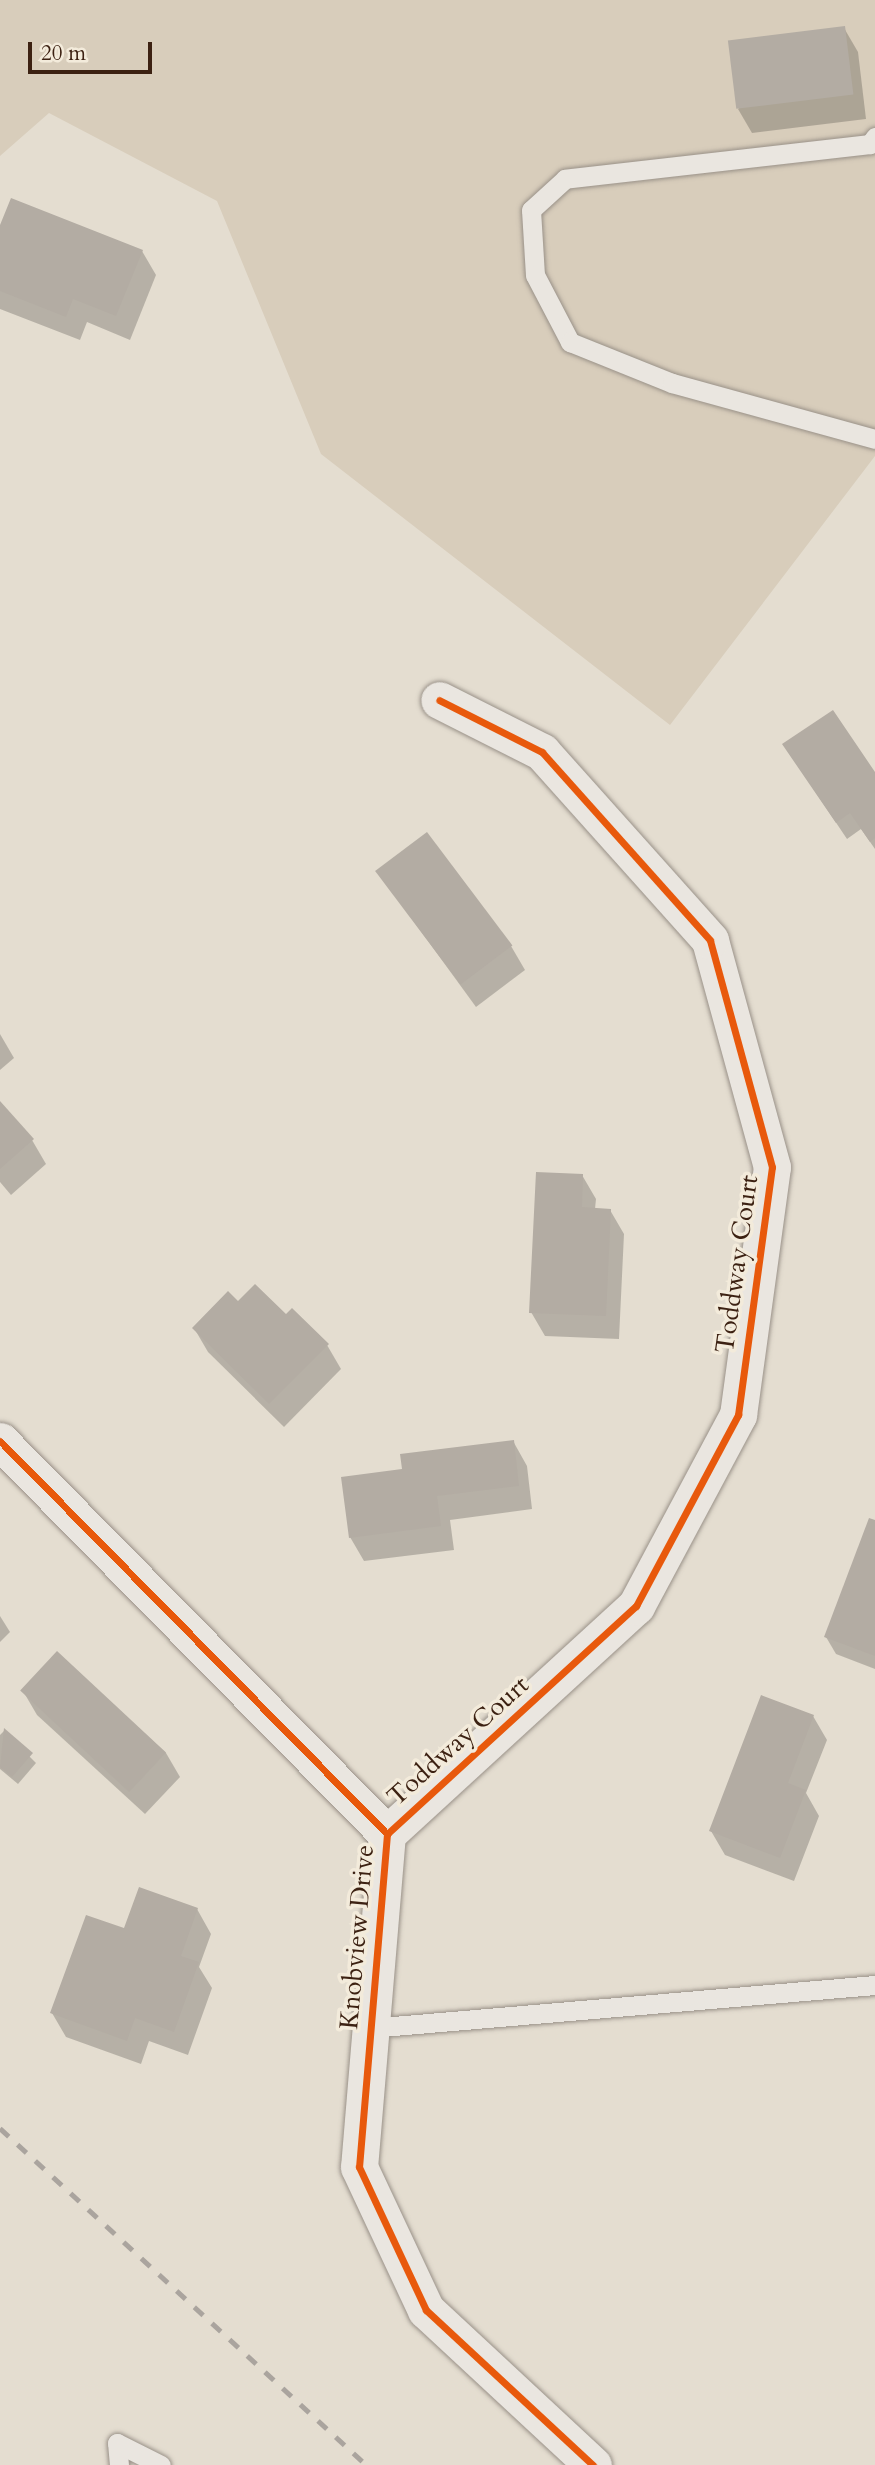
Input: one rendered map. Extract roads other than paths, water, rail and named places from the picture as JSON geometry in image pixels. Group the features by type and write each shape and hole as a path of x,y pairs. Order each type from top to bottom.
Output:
{"street":[{"name":"Toddway Court","path":"387,1834 636,1606 738,1415 772,1167 710,940 542,752 439,700"},
{"name":"Knobview Drive","path":"0,1441 387,1834 359,2167 426,2310 593,2465"}],"lane":[{"path":"875,136 870,144 565,179 531,210 535,275 570,342 673,383 875,439"},
{"path":"370,2028 875,1984"},
{"path":"119,2465 117,2443 160,2465"}],"railway":[{"path":"0,2128 367,2465"}]}
